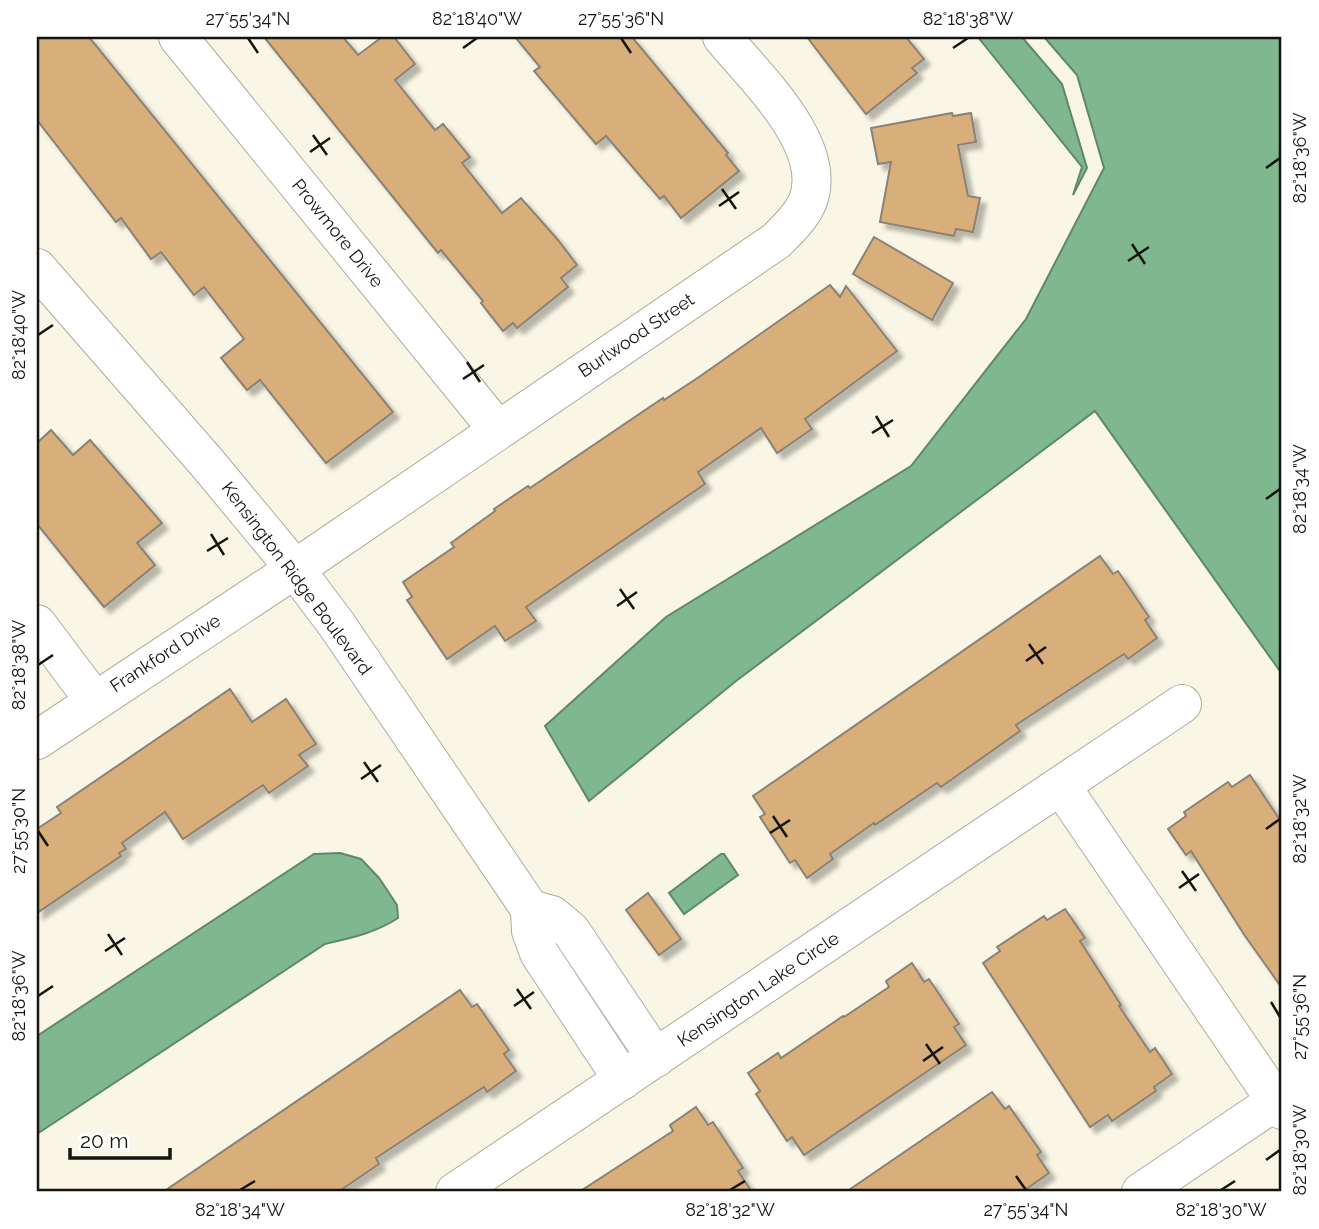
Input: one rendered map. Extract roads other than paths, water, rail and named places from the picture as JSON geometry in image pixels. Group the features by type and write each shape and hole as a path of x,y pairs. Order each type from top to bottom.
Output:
{"street":[{"name":"Prowmore Drive","path":"178,37 498,430"},
{"name":"Burlwood Street","path":"295,569 776,241 794,224 807,203 812,183 810,160 803,141 788,117 722,37"},
{"name":"Kensington Ridge Boulevard","path":"37,268 208,464 295,569 337,625 530,909 531,931 539,953 623,1080"},
{"name":"Frankford Drive","path":"37,740 295,569"},
{"path":"37,624 94,700"},
{"name":"Kensington Lake Circle","path":"455,1192 1182,704"},
{"path":"1060,786 1279,1106 1141,1192"},
{"path":"530,909 552,915 571,931 656,1058"}]}
